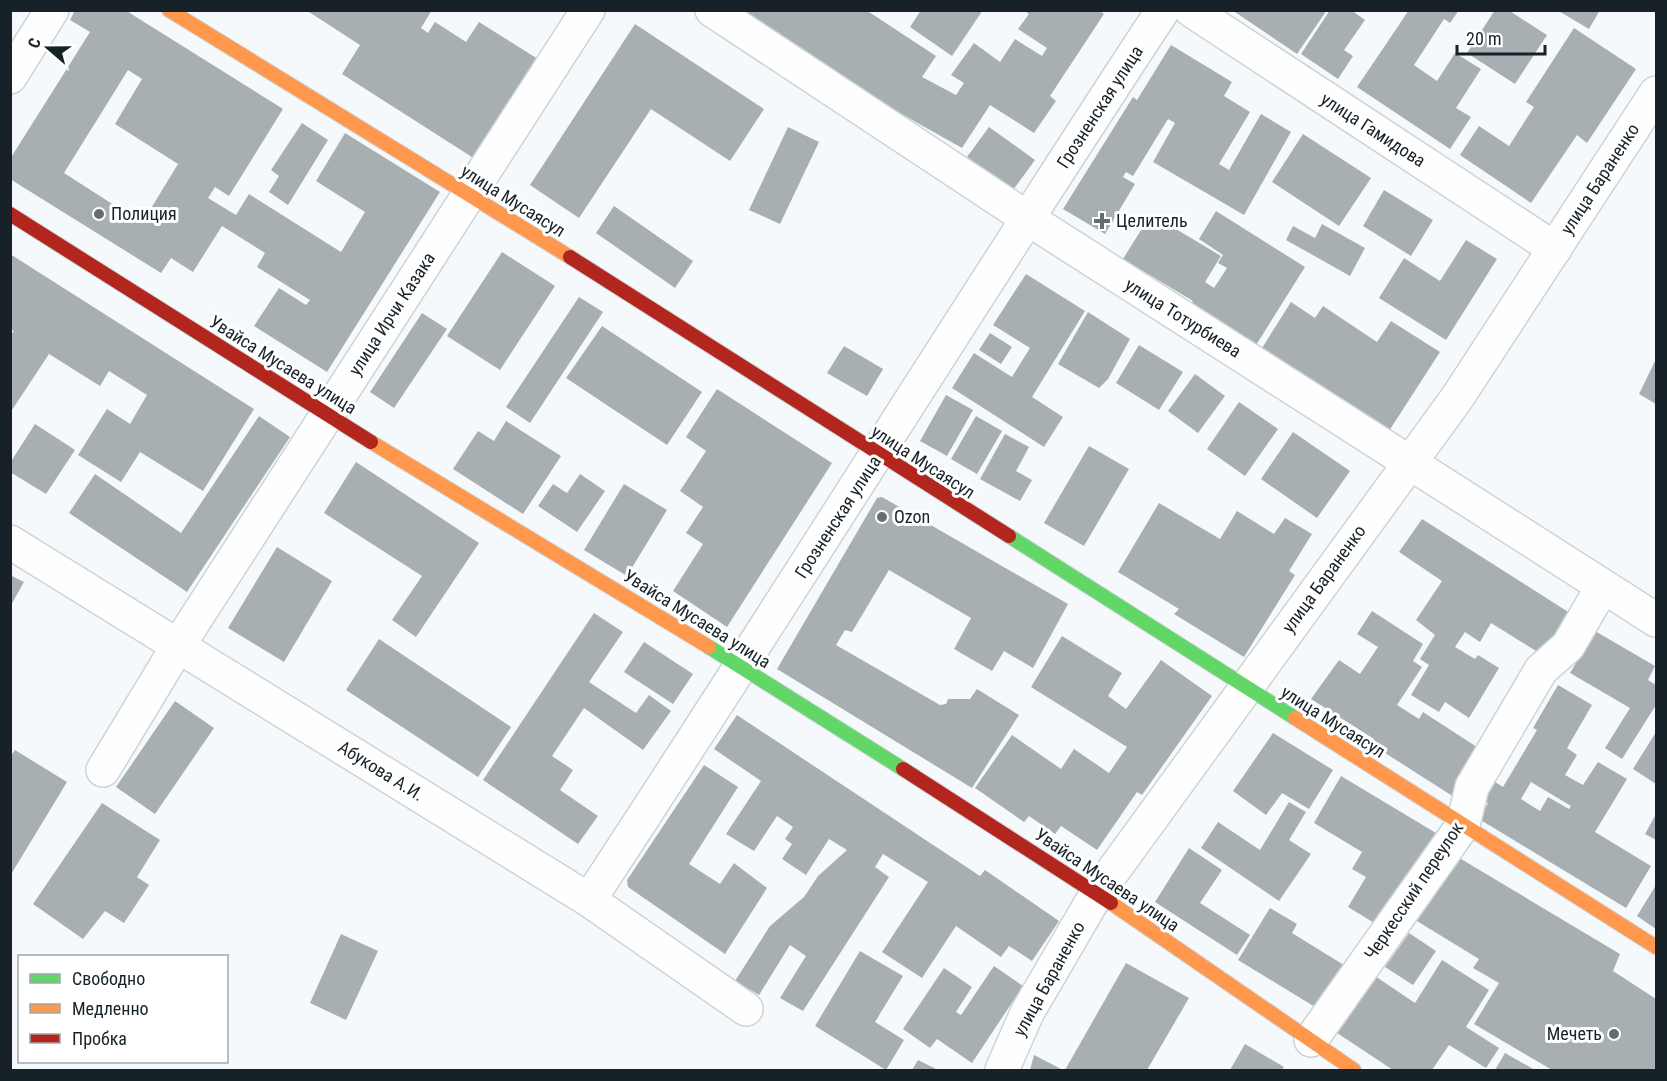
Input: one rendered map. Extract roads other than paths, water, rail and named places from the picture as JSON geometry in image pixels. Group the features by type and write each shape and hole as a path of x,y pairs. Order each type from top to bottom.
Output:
{"street":[{"path":"10,77 52,10"},
{"name":"улица Мусаясул","path":"169,10 470,194 1656,947"},
{"name":"улица Ирчи Казака","path":"103,770 178,646 588,10"},
{"name":"улица Тотурбиева","path":"712,10 1027,218 1656,620"},
{"name":"Грозненская улица","path":"589,900 742,667 1027,218 1163,10"},
{"name":"улица Гамидова","path":"1191,10 1555,249"},
{"name":"улица Бараненко","path":"1002,1071 1027,1014 1097,893 1457,398 1656,93"},
{"name":"Увайса Мусаева улица","path":"10,214 327,415 742,667 1097,893 1354,1071"},
{"name":"Абукова А.И.","path":"10,542 589,900 746,1010"},
{"name":"Черкесский переулок","path":"1311,1040 1463,825 1472,787 1541,670 1568,646 1603,586"}],"place":[{"name":"Полиция","path":"99,214"},
{"name":"Целитель","path":"1102,221"},
{"name":"Ozon","path":"882,517"},
{"name":"Мечеть","path":"1614,1034"}]}
